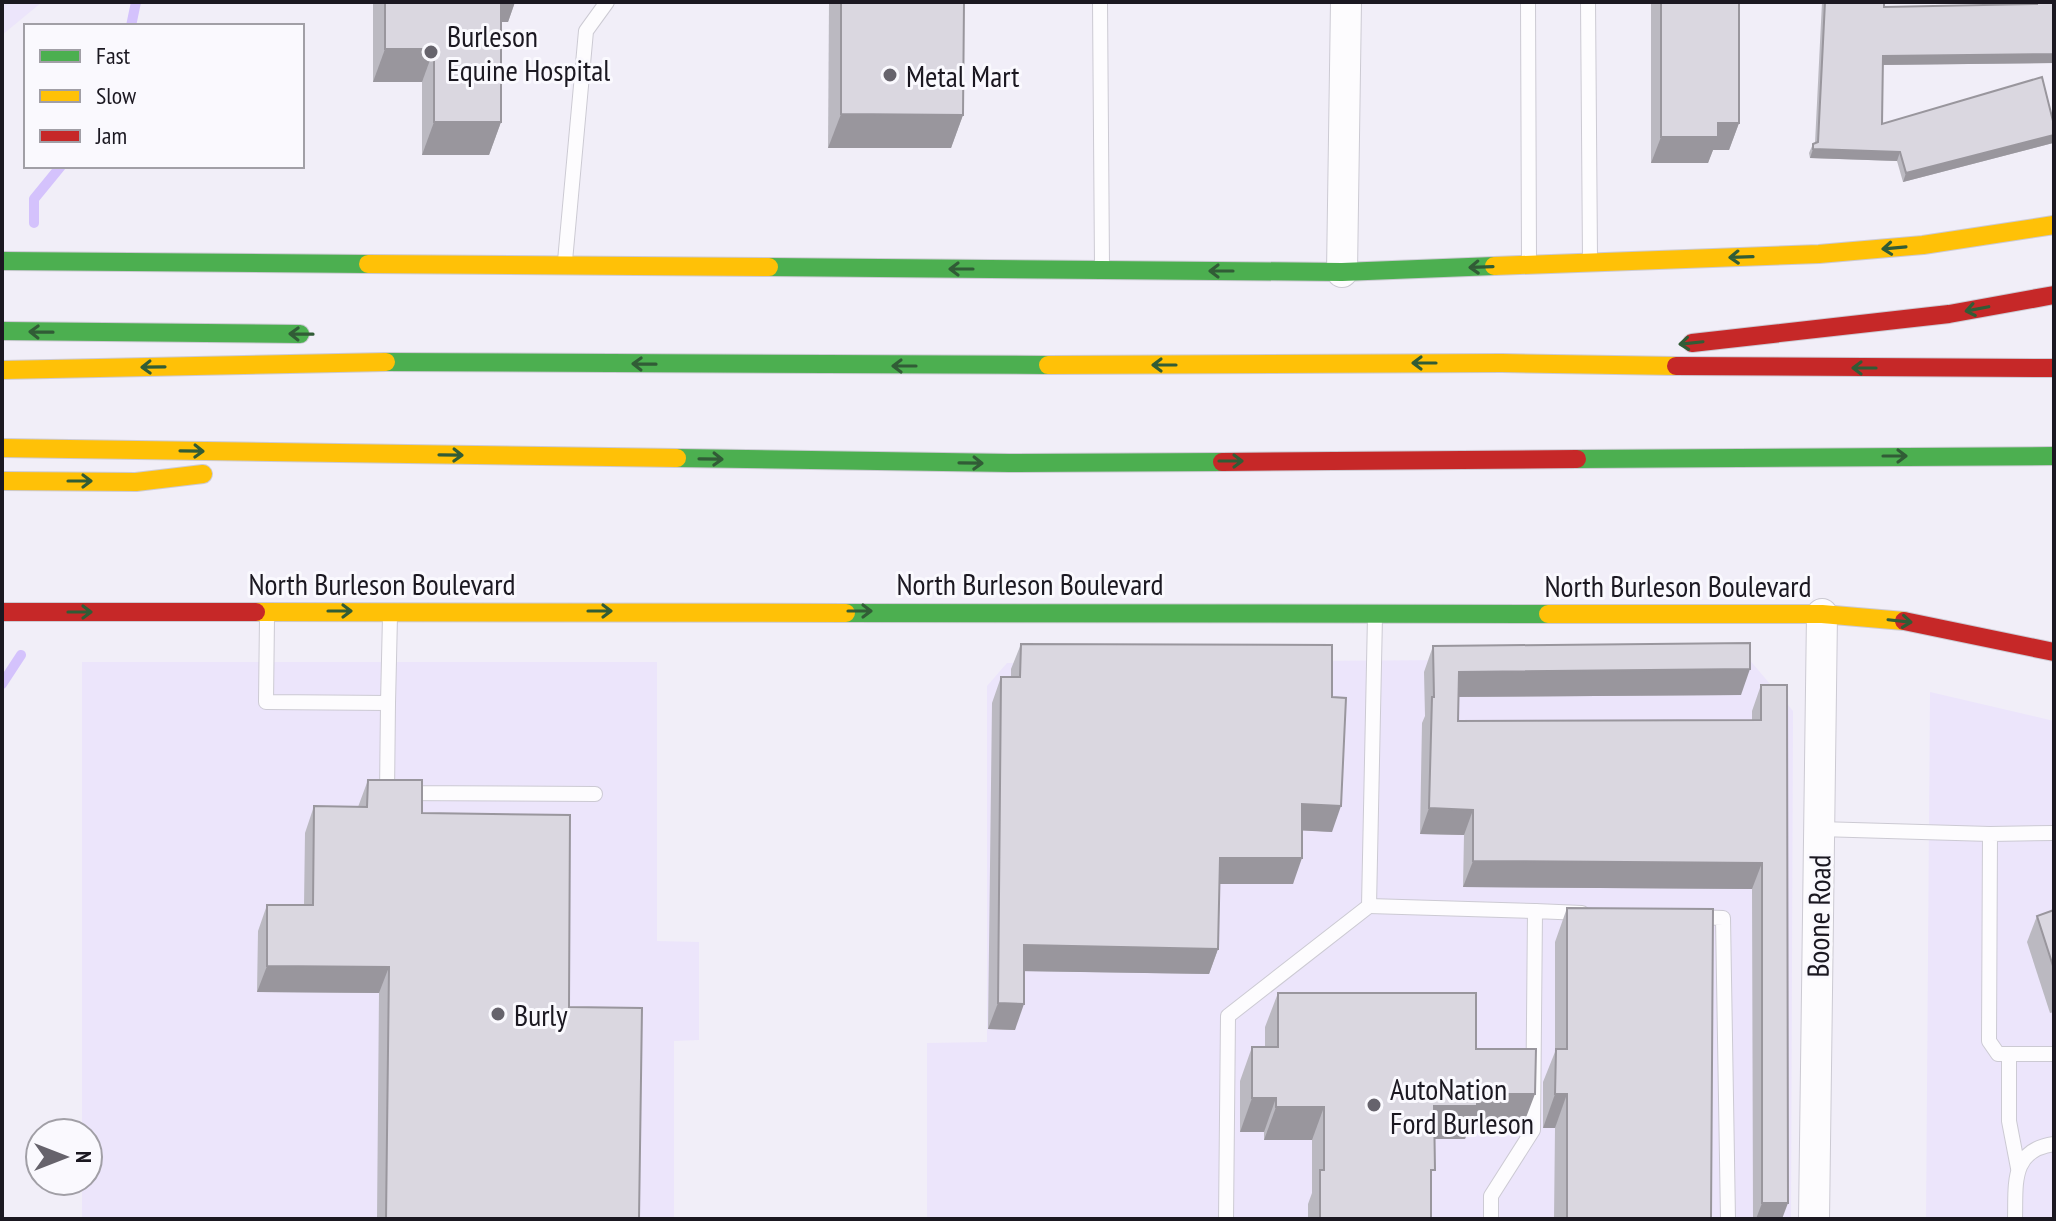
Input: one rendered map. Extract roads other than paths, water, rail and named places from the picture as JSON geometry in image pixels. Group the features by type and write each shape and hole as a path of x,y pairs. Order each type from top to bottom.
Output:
{"main road":[{"path":"2,261 1342,272 1834,252 1923,245 2054,225"},
{"path":"1674,345 1949,314 2054,295"},
{"path":"2,331 314,335"},
{"path":"340,341 371,362"},
{"path":"1502,363 1643,348"},
{"path":"2,370 371,362 860,366 1502,363 2054,368"},
{"path":"2,448 1009,463 2054,456"},
{"path":"2,481 136,482 373,453"},
{"name":"North Burleson Boulevard","path":"2,612 1375,611 1822,614 1912,622 2054,652"}],"street":[{"path":"1342,272 1346,2"},
{"name":"Boone Road","path":"1814,1219 1822,614"}],"lane":[{"path":"565,266 586,31 607,2"},
{"path":"1100,2 1102,270"},
{"path":"1528,2 1529,265"},
{"path":"1588,2 1590,262"},
{"path":"267,611 266,702 388,703"},
{"path":"391,611 387,793 595,794"},
{"path":"1369,906 1375,611"},
{"path":"1819,829 2054,833"},
{"path":"1990,834 1989,1041 1998,1054 2054,1054"},
{"path":"1226,1219 1228,1016 1369,906 1598,914"},
{"path":"1491,1219 1491,1196 1533,1130 1535,911"},
{"path":"1676,917 1723,918 1728,1219"},
{"path":"2009,1055 2009,1121 2018,1168"},
{"path":"2015,1219 2018,1168 2027,1155 2036,1149 2054,1144"}],"waterway":[{"path":"131,24 136,2"},
{"path":"34,223 34,199 59,168"},
{"path":"2,684 21,655"}],"place":[{"name":"Burleson Equine Hospital","path":"431,52"},
{"name":"Metal Mart","path":"890,75"},
{"name":"Burly","path":"498,1014"},
{"name":"AutoNation Ford Burleson","path":"1374,1105"}]}
